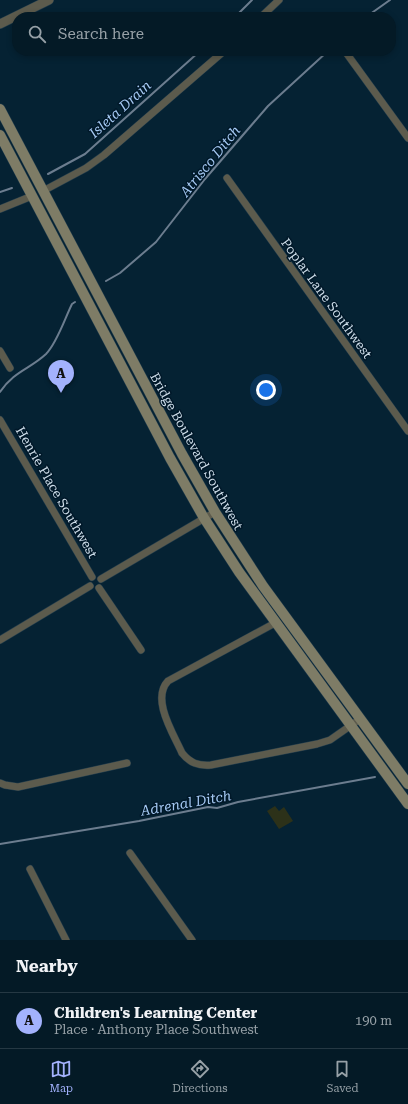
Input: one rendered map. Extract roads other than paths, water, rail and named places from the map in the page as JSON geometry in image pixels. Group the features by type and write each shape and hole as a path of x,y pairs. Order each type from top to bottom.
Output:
{"main road":[{"name":"Bridge Boulevard Southwest","path":"0,109 182,454 215,512 263,586 408,784"},
{"name":"Bridge Boulevard Southwest","path":"0,135 170,458 204,518 235,566 275,623 408,804"}],"street":[{"path":"24,12 49,0"},
{"path":"266,12 279,0"},
{"path":"0,24 12,18"},
{"path":"43,191 86,168 104,155 218,56"},
{"path":"348,56 408,138"},
{"name":"Poplar Lane Southwest","path":"227,178 408,431"},
{"path":"0,209 32,196"},
{"path":"0,350 10,368"},
{"name":"Henrie Place Southwest","path":"0,420 92,577"},
{"path":"101,579 215,512"},
{"path":"90,586 89,582 92,577 96,576 101,579"},
{"path":"99,588 102,584 101,579"},
{"path":"90,586 95,589 99,588"},
{"path":"0,640 90,586"},
{"path":"99,588 141,650"},
{"path":"275,623 168,681 163,687 161,695 162,705 182,753 194,764 201,766 211,765 323,742 360,719"},
{"path":"0,783 5,786 18,787 127,764"},
{"path":"130,853 192,940"},
{"path":"30,869 66,940"}],"waterway":[{"name":"Isleta Drain","path":"240,12 252,0"},
{"name":"Atrisco Ditch","path":"373,12 390,0"},
{"name":"Isleta Drain","path":"48,174 85,154 194,56"},
{"name":"Atrisco Ditch","path":"106,281 120,273 156,242 205,179 268,106 323,56"},
{"name":"Isleta Drain","path":"0,192 12,188"},
{"name":"Atrisco Ditch","path":"0,392 11,379 46,354 57,337 72,304 75,302"},
{"name":"Adrenal Ditch","path":"0,844 139,821 208,807 217,808 238,802 375,777"}],"place":[{"name":"Children's Learning Center","path":"61,393"}]}
